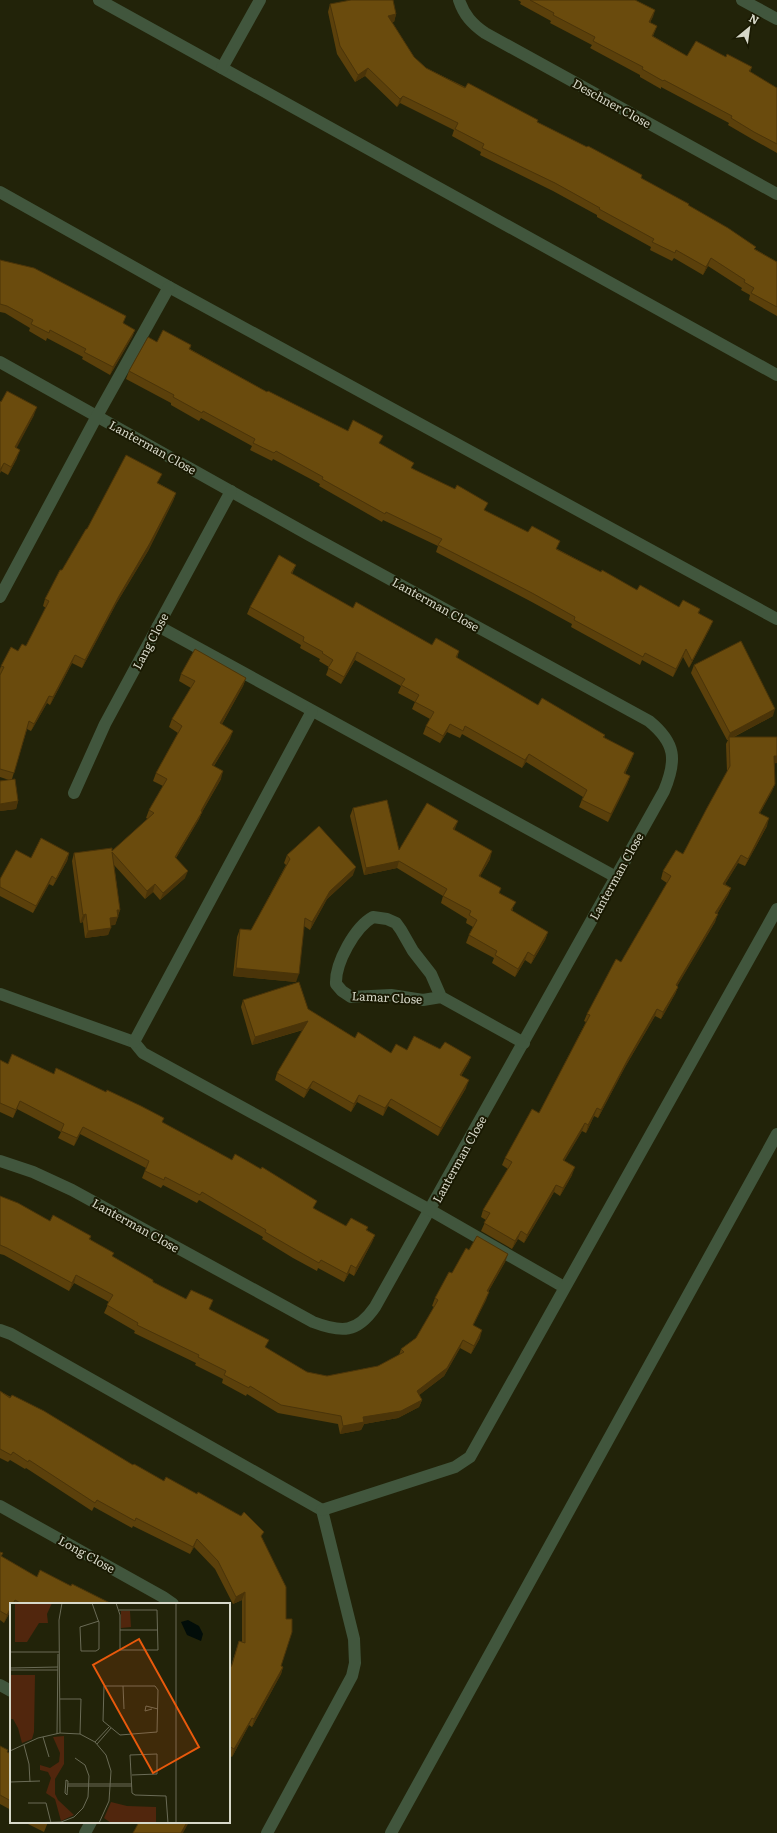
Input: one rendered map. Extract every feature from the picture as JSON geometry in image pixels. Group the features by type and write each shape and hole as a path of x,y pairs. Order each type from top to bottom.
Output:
{"street":[{"path":"99,0 777,374"},
{"path":"222,68 260,0"},
{"name":"Deschner Close","path":"459,0 462,10 471,22 484,33 777,194"},
{"path":"742,0 777,19"},
{"path":"0,192 169,287 777,619"},
{"path":"0,597 97,416 169,287"},
{"name":"Lanterman Close","path":"0,362 649,721 663,732 669,743 672,756 668,781 616,876 430,1210 368,1316 360,1324 351,1328 340,1329 327,1327 313,1322 72,1190 33,1172 0,1161"},
{"name":"Lang Close","path":"74,793 105,724 231,491"},
{"path":"158,626 616,876"},
{"path":"134,1042 312,711"},
{"path":"322,1510 455,1467 470,1457 777,909"},
{"name":"Lamar Close","path":"373,917 380,917 396,923 413,951 432,974 441,997 424,1000 391,995 351,997 342,991 336,984 338,967 361,925 373,917"},
{"path":"0,994 134,1042 143,1053 430,1210 564,1287"},
{"path":"441,997 524,1043"},
{"path":"391,1833 777,1134"},
{"path":"0,1330 11,1334 322,1510 354,1639 355,1662 352,1676 267,1833"},
{"name":"Long Close","path":"0,1506 172,1603"},
{"path":"0,1685 10,1690"},
{"path":"85,1833 91,1823"}],"building":[{"path":"351,0 393,0 396,14 388,16 414,57 426,68 465,88 468,83 538,120 537,122 587,147 588,146 642,175 641,178 689,204 688,205 728,228 756,247 754,249 777,262 777,307 751,293 754,288 744,282 745,280 711,258 706,267 676,250 675,253 652,242 654,239 555,183 482,148 484,144 455,129 458,123 403,96 400,99 368,68 358,75 340,46 330,4"},
{"path":"530,0 635,0 655,10 649,22 657,26 652,36 687,56 696,41 726,57 727,54 752,67 749,71 777,88 777,144 731,118 732,116 664,80 663,81 642,69 643,67 593,41 595,37 553,15 554,13"},
{"path":"0,260 34,268 126,316 123,323 135,330 113,367 84,352 86,349 50,330 49,333 31,324 33,320 7,306 0,304"},
{"path":"163,330 191,345 189,349 267,392 268,391 348,431 353,420 383,436 379,443 414,463 411,468 455,489 457,485 488,503 484,510 528,532 532,526 560,541 556,549 601,572 602,570 637,590 640,585 679,607 683,600 700,609 698,613 713,621 692,661 686,649 676,669 645,653 643,657 574,620 575,617 532,593 438,545 442,539 386,512 385,514 322,479 323,477 276,451 274,453 253,443 255,439 203,411 202,413 173,397 174,395 129,371 148,337 157,342"},
{"path":"7,391 37,407 15,447 20,450 11,467 4,463 0,470 0,401 1,402"},
{"path":"126,455 162,474 157,483 176,493 85,660 75,655 53,697 49,696 34,724 29,721 14,773 0,769 0,675 4,667 1,666 11,647 18,651 22,644 26,646 49,601 45,599 60,570 62,570 87,529"},
{"path":"279,555 296,565 291,573 353,608 356,602 432,645 436,638 459,651 456,657 538,705 542,698 605,735 603,737 634,753 624,773 630,776 611,814 582,800 587,790 529,754 525,760 465,726 463,731 450,724 443,736 426,726 434,712 415,702 419,695 401,685 405,679 357,652 344,677 328,668 333,660 322,653 323,652 303,641 304,637 250,607"},
{"path":"741,641 775,709 730,733 694,665"},
{"path":"195,649 246,678 220,723 233,731 212,765 223,771 201,811 202,812 175,857 188,871 163,893 155,884 147,891 112,852 120,910 117,910 118,917 110,918 111,928 88,931 86,914 83,915 74,853 112,848 112,851 154,813 149,810 167,779 156,773 182,726 172,719 195,681 181,674"},
{"path":"729,737 777,737 777,756 774,756 775,784 759,813 769,818 748,859 741,855 723,884 731,888 715,913 718,914 676,985 678,987 663,1012 657,1009 601,1110 597,1108 588,1125 585,1123 563,1160 575,1167 563,1188 556,1185 527,1235 521,1231 515,1241 484,1223 490,1213 483,1210 512,1162 505,1158 532,1109 539,1113 590,1015 587,1014 616,959 621,962 671,876 663,871 676,850 683,854 730,766"},
{"path":"15,779 18,801 0,804 0,781"},
{"path":"387,800 399,850 427,803 458,821 453,829 492,851 479,876 501,888 499,893 516,902 511,910 548,932 534,956 528,952 518,969 495,955 497,951 469,935 477,920 469,915 471,911 443,896 447,889 399,861 366,868 353,808"},
{"path":"319,826 356,867 330,891 312,922 305,918 299,974 236,968 240,929 251,930 290,859 287,855"},
{"path":"41,838 69,853 56,879 52,876 36,906 0,887 0,879 16,850 31,858"},
{"path":"299,982 308,1009 355,1038 358,1032 391,1053 396,1044 407,1050 414,1036 440,1049 445,1042 471,1057 460,1075 469,1080 441,1128 391,1099 385,1108 359,1095 354,1104 313,1081 307,1090 277,1073 308,1021 255,1037 243,1000"},
{"path":"12,1054 54,1074 56,1068 106,1092 107,1090 141,1106 164,1118 162,1122 232,1160 235,1154 261,1169 262,1167 317,1201 313,1208 346,1226 351,1218 368,1227 366,1230 375,1235 356,1268 351,1265 347,1274 321,1260 319,1263 265,1232 266,1230 202,1192 200,1195 165,1177 164,1180 145,1171 149,1161 83,1127 77,1138 61,1131 64,1124 20,1101 16,1110 0,1103 0,1060 8,1064"},
{"path":"0,1196 18,1203 50,1221 53,1215 91,1236 89,1239 114,1253 112,1256 153,1280 153,1282 186,1299 191,1290 213,1300 209,1309 269,1340 265,1347 307,1372 327,1376 378,1366 404,1352 401,1349 416,1338 438,1300 435,1298 449,1272 452,1273 466,1248 469,1250 477,1236 508,1254 487,1291 489,1292 473,1325 482,1330 474,1346 463,1340 447,1368 417,1391 422,1400 401,1411 363,1417 364,1422 343,1426 341,1416 281,1405 250,1386 249,1388 224,1375 226,1371 198,1357 199,1355 137,1325 138,1323 107,1305 113,1295 76,1275 72,1283 0,1245"},
{"path":"0,1391 10,1398 12,1395 44,1411 133,1465 134,1464 164,1481 166,1477 197,1494 198,1492 241,1516 244,1512 264,1532 261,1536 286,1587 286,1619 292,1619 292,1632 281,1666 283,1667 254,1719 252,1718 234,1749 230,1747 230,1668 239,1641 245,1643 245,1592 236,1597 218,1561 197,1539 193,1547 136,1518 135,1521 97,1500 95,1503 29,1460 28,1462 13,1452 11,1455 0,1449"},
{"path":"0,1552 3,1553 1,1556 37,1577 40,1570 71,1586 72,1584 110,1603 20,1603 15,1600 14,1603 10,1603 10,1609 7,1615 0,1611"},
{"path":"0,1746 8,1750 7,1752 10,1754 10,1800 0,1795"},
{"path":"138,1823 186,1823 181,1833 133,1833"}]}
